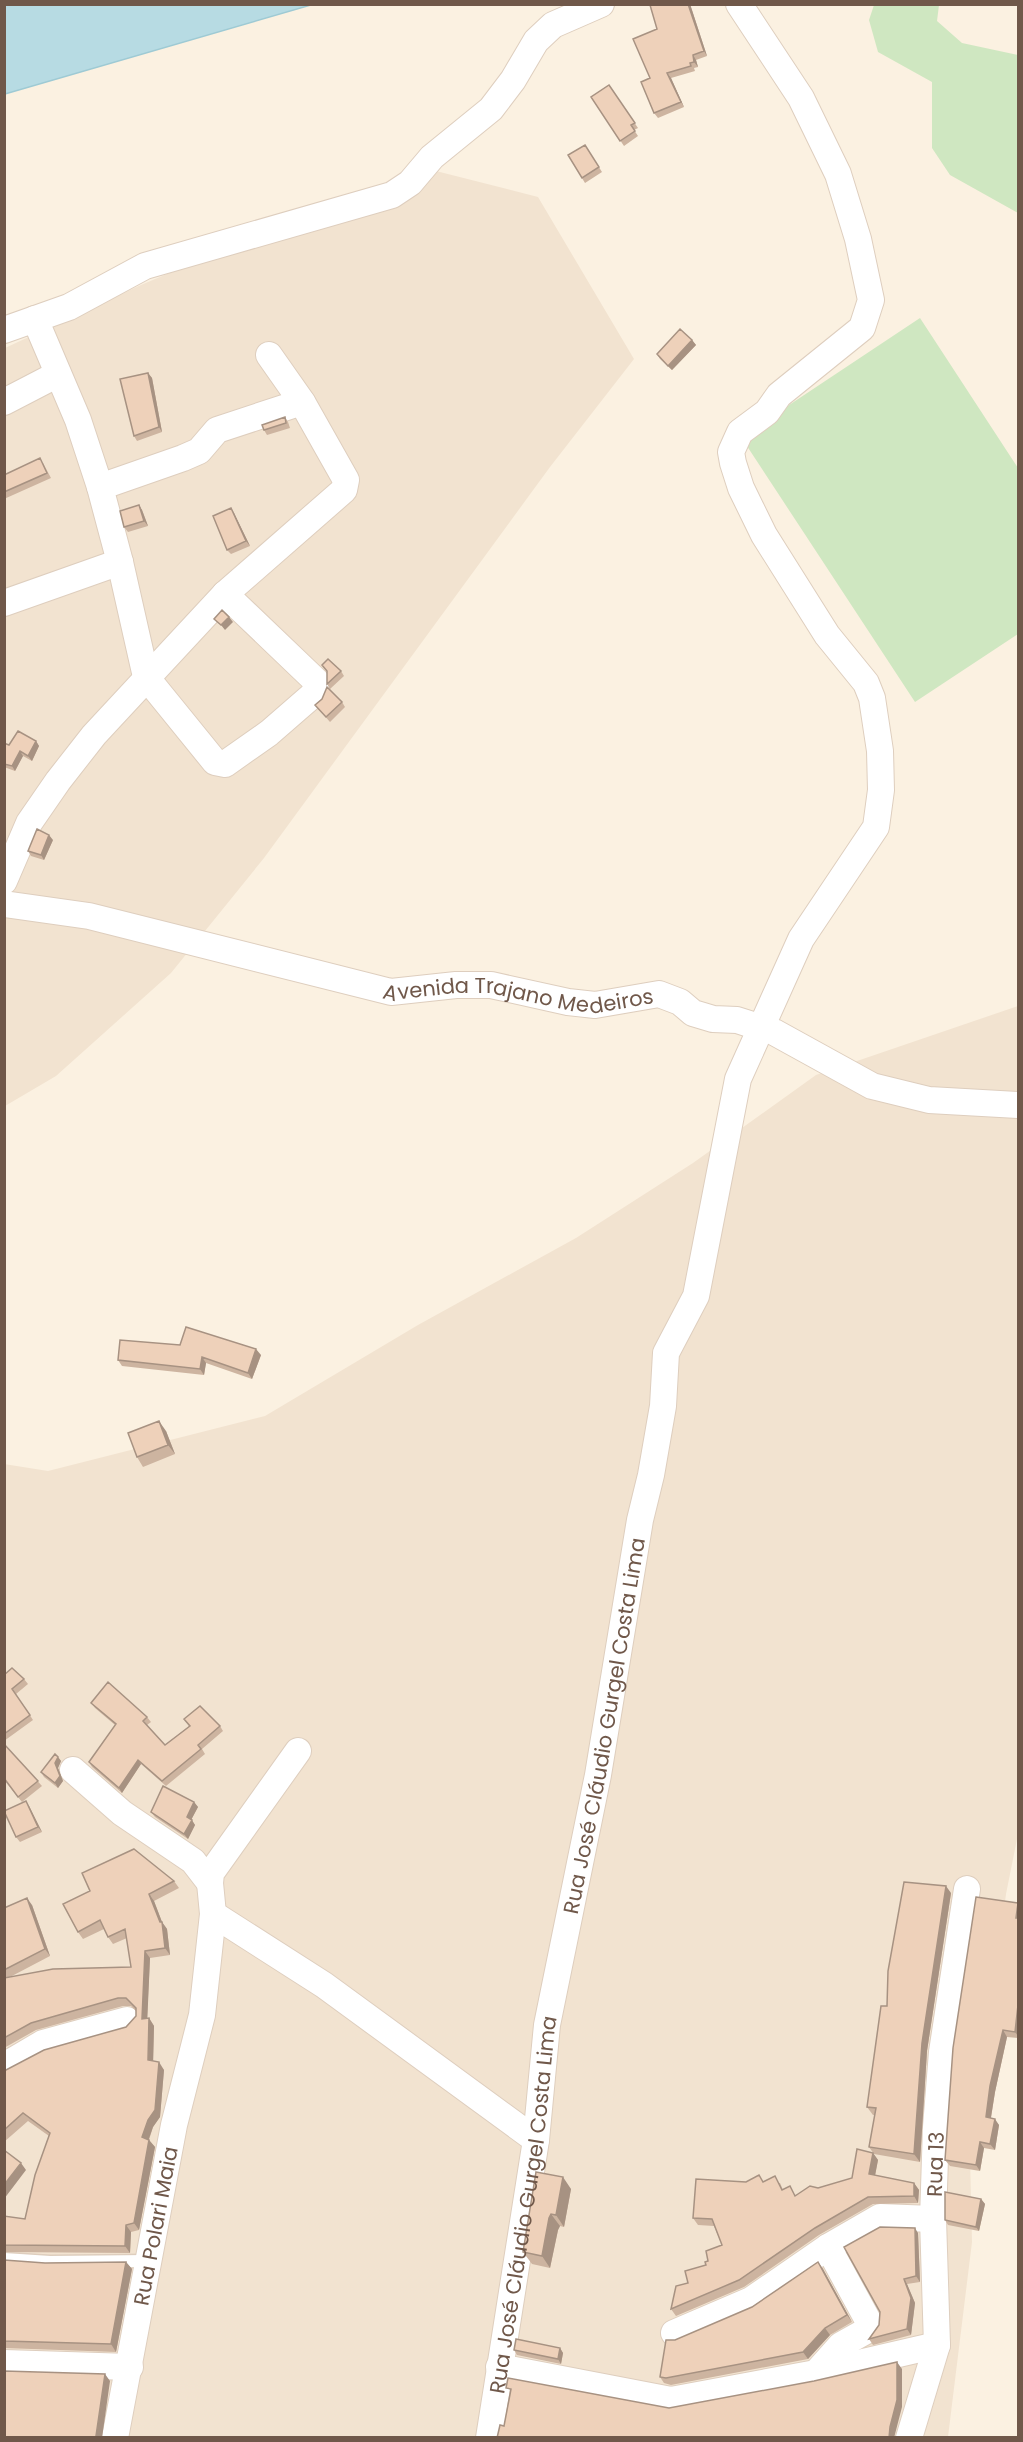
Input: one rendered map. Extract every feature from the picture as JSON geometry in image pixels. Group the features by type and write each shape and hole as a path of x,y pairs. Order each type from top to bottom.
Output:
{"street":[{"path":"4,330 69,307 145,266 392,195 410,183 432,157 491,110 513,80 536,41 553,25 601,4"},
{"name":"Rua José Cláudio Gurgel Costa Lima","path":"489,2438 536,2140 547,2025 598,1775 639,1520 651,1475 663,1406 666,1353 696,1296 734,1095 759,1027 806,929 876,827 881,790 880,751 872,698 866,683 826,635 764,535 741,488 731,452 740,432 767,412 779,395 862,328 871,300 858,239 838,174 801,98 739,4"},
{"path":"35,319 78,420 100,487 146,677 219,764 225,764 269,733 315,693 316,681 225,594"},
{"path":"4,881 29,824 58,781 146,677 225,594 344,490 346,480 302,402 269,355"},
{"path":"4,402 58,374"},
{"path":"100,487 199,451 217,430 302,402"},
{"path":"4,603 120,562"},
{"name":"Avenida Trajano Medeiros","path":"4,904 89,916 378,990 405,992 456,985 491,985 568,1002 595,1005 659,994 680,1002 693,1013 713,1019 737,1020 774,1032 872,1086 928,1100 1018,1105"},
{"path":"210,1883 211,1873 298,1751"},
{"path":"73,1770 122,1813 193,1861 210,1883"},
{"name":"Rua Polari Maia","path":"115,2438 174,2125 202,2015 213,1914 210,1883"},
{"name":"Rua 13","path":"909,2438 937,2344 933,2219 942,2052 967,1889"},
{"path":"213,1914 324,1985 536,2140"},
{"path":"4,2066 43,2043 127,2019"},
{"path":"674,2333 751,2300 828,2247 880,2217 933,2219"},
{"path":"816,2373 841,2345 866,2331 870,2324 828,2247"},
{"path":"499,2367 670,2400 816,2373 937,2344"},
{"path":"4,2363 130,2367"}],"lane":[{"path":"4,2259 50,2262 149,2261"}],"shaded area":[{"path":"432,170 538,197 634,359 550,467 264,858 171,973 56,1076 5,1106 5,348 141,285 287,223"},
{"path":"1018,1006 1018,1834 1006,1894 970,2157 972,2242 948,2437 5,2437 4,1464 48,1471 265,1416 418,1325 576,1238 693,1163 816,1075"}],"green space":[{"path":"874,5 939,5 937,21 962,43 1018,55 1018,213 950,175 932,148 932,82 878,52 869,20"},
{"path":"920,318 1018,468 1018,634 915,702 741,437"}],"water":[{"path":"5,4 311,4 311,5 5,94"}],"building":[{"path":"651,4 688,4 704,51 693,55 694,62 690,63 691,66 667,73 681,102 654,113 641,82 650,78 633,39 657,29"},
{"path":"609,85 635,123 631,125 635,131 620,141 591,97"},
{"path":"585,145 599,167 582,178 568,155"},
{"path":"680,329 692,340 668,366 657,354"},
{"path":"148,373 159,427 134,436 120,379"},
{"path":"285,417 286,423 264,430 262,425"},
{"path":"40,458 47,473 4,492 4,475"},
{"path":"139,505 144,521 124,527 120,511"},
{"path":"231,508 246,541 227,550 213,516"},
{"path":"222,610 229,617 221,625 214,619"},
{"path":"328,659 341,671 327,684 327,671 322,665"},
{"path":"327,687 342,702 326,717 315,705 322,699"},
{"path":"18,731 36,741 28,756 20,751 12,766 4,764 4,743 9,745"},
{"path":"37,829 49,835 41,855 28,851"},
{"path":"186,1327 256,1349 248,1373 202,1357 200,1369 118,1360 120,1340 180,1345"},
{"path":"159,1421 168,1445 137,1457 128,1433"},
{"path":"12,1668 24,1679 12,1689 30,1715 4,1734 4,1675"},
{"path":"108,1682 147,1717 143,1721 165,1745 190,1726 184,1719 200,1706 220,1726 198,1745 201,1749 162,1781 138,1760 119,1788 89,1762 116,1724 91,1703"},
{"path":"4,1744 38,1781 18,1797 4,1778"},
{"path":"55,1754 58,1757 55,1763 60,1776 55,1783 41,1772"},
{"path":"163,1786 194,1802 187,1817 192,1820 184,1834 151,1812"},
{"path":"26,1801 38,1827 16,1837 4,1811"},
{"path":"134,1849 174,1881 149,1894 160,1922 162,1922 165,1948 145,1951 142,2019 149,2018 148,2060 159,2062 155,2110 148,2120 142,2137 149,2140 134,2223 126,2225 125,2246 4,2245 4,2216 25,2219 35,2175 50,2133 23,2113 4,2130 4,2071 44,2050 126,2027 136,2016 136,2008 126,1998 118,1998 31,2023 4,2038 4,1978 53,1969 131,1967 125,1929 108,1937 100,1920 78,1932 63,1904 90,1891 82,1873"},
{"path":"904,1882 946,1886 922,2043 914,2154 869,2147 876,2108 867,2107 881,2006 887,2006 888,1971"},
{"path":"976,1897 1018,1903 1016,1918 1018,1918 1018,2005 1015,2032 1003,2030 990,2086 986,2117 995,2119 990,2144 980,2142 976,2165 945,2160 953,2048"},
{"path":"27,1898 45,1949 4,1970 4,1908"},
{"path":"857,2149 873,2153 869,2174 914,2183 914,2196 868,2197 815,2228 739,2280 671,2309 676,2286 688,2283 685,2271 706,2265 705,2262 708,2261 706,2251 722,2245 712,2219 693,2218 696,2179 746,2182 759,2175 763,2182 775,2176 782,2190 790,2186 795,2196 810,2186 818,2188 852,2178"},
{"path":"4,2150 21,2163 4,2185"},
{"path":"536,2172 563,2177 556,2215 551,2214 549,2218 542,2256 523,2252"},
{"path":"945,2192 981,2199 976,2227 945,2220"},
{"path":"880,2227 915,2228 916,2276 904,2279 911,2298 907,2329 869,2339 879,2325 880,2312 844,2247"},
{"path":"4,2260 45,2263 126,2262 111,2344 4,2341"},
{"path":"818,2262 847,2315 825,2328 803,2352 666,2378 660,2377 666,2340 675,2340 752,2307"},
{"path":"516,2339 560,2348 558,2359 514,2350"},
{"path":"897,2362 897,2400 889,2438 497,2438 500,2425 504,2426 511,2389 506,2388 508,2378 669,2408 814,2381"},
{"path":"4,2371 105,2374 96,2436 98,2438 4,2438"}]}
